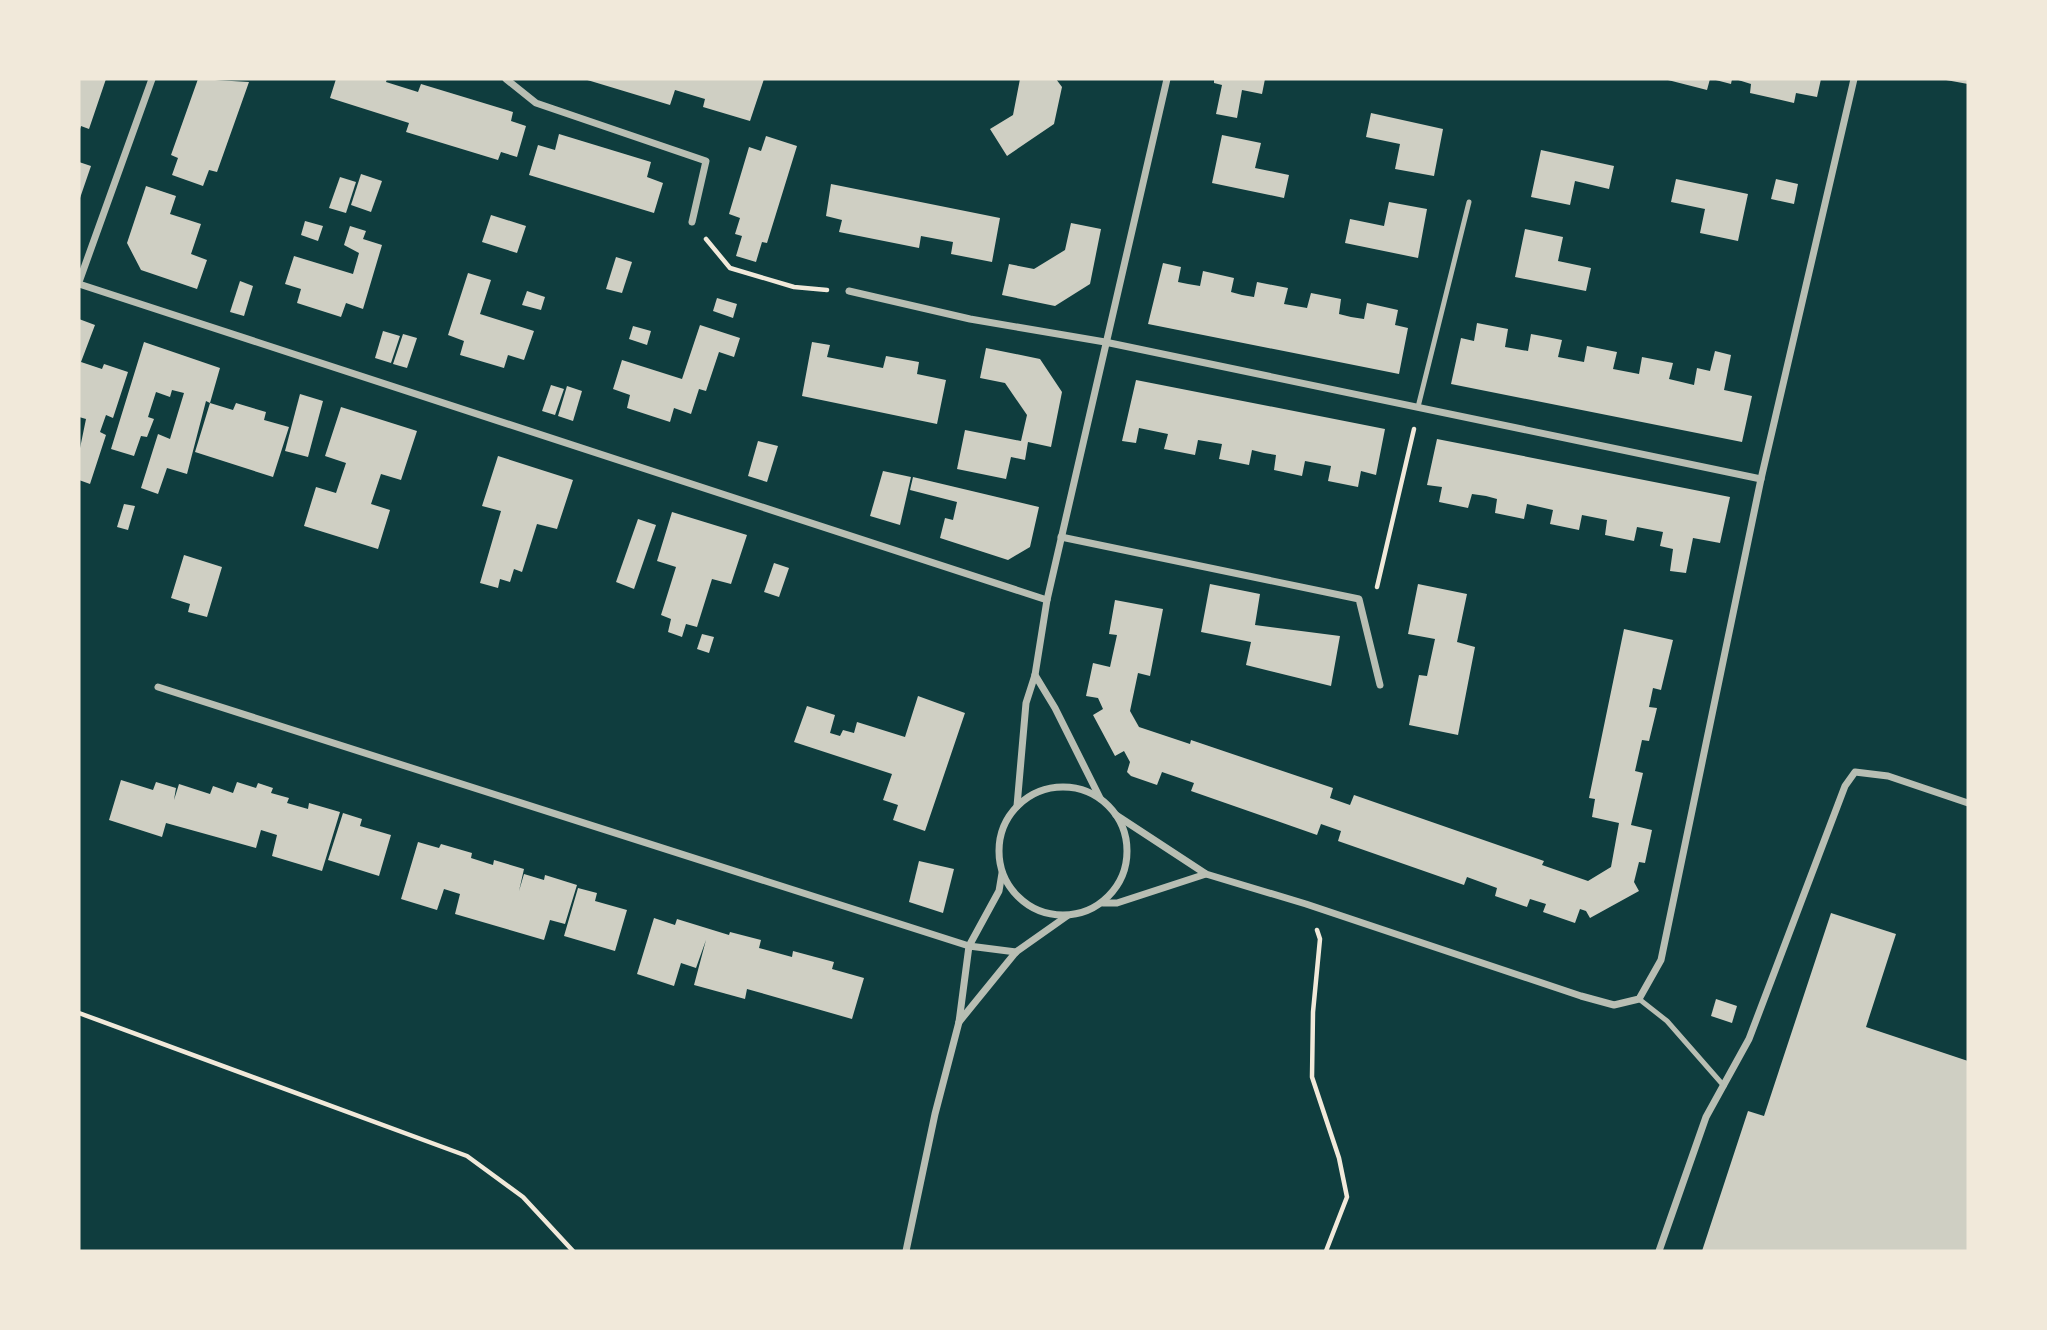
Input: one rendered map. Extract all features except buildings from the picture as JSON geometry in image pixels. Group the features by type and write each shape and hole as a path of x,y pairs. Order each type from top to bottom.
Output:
{"street":[{"path":"152,79 79,283 1047,600"},
{"path":"506,79 536,103 706,160 691,222"},
{"path":"1017,806 1025,712 1035,675 1047,600 1167,79"},
{"path":"1116,815 1125,833 1128,852 1125,871 1116,888 1102,903 1086,912 1067,916 1047,914 1028,905 1012,891 1003,872 999,849 1004,826 1017,806 1036,793 1058,787 1080,789 1100,799 1116,815 1206,874 1306,904 1581,996 1614,1005 1639,999 1661,960 1761,479 1854,79"},
{"path":"849,291 970,319 1105,342 1761,479"},
{"path":"1061,537 1359,599 1380,685"},
{"path":"1035,675 1055,708 1100,799"},
{"path":"158,687 969,946 1016,952"},
{"path":"1659,1251 1706,1117 1749,1039 1845,786 1855,772 1888,776 1968,803"},
{"path":"906,1251 935,1114 959,1022 969,946 999,891 1003,872"},
{"path":"1102,903 1117,903 1206,874"},
{"path":"959,1022 1016,952 1067,916"}],"lane":[{"path":"1418,407 1469,202"},
{"path":"1639,999 1667,1021 1724,1086"}],"path":[{"path":"691,222 730,268 794,287 849,291"},
{"path":"1359,599 1379,585 1418,407"},
{"path":"1306,904 1320,939 1313,1012 1312,1077 1339,1158 1347,1197 1326,1251"},
{"path":"79,1013 467,1156 523,1197 573,1251"}]}
